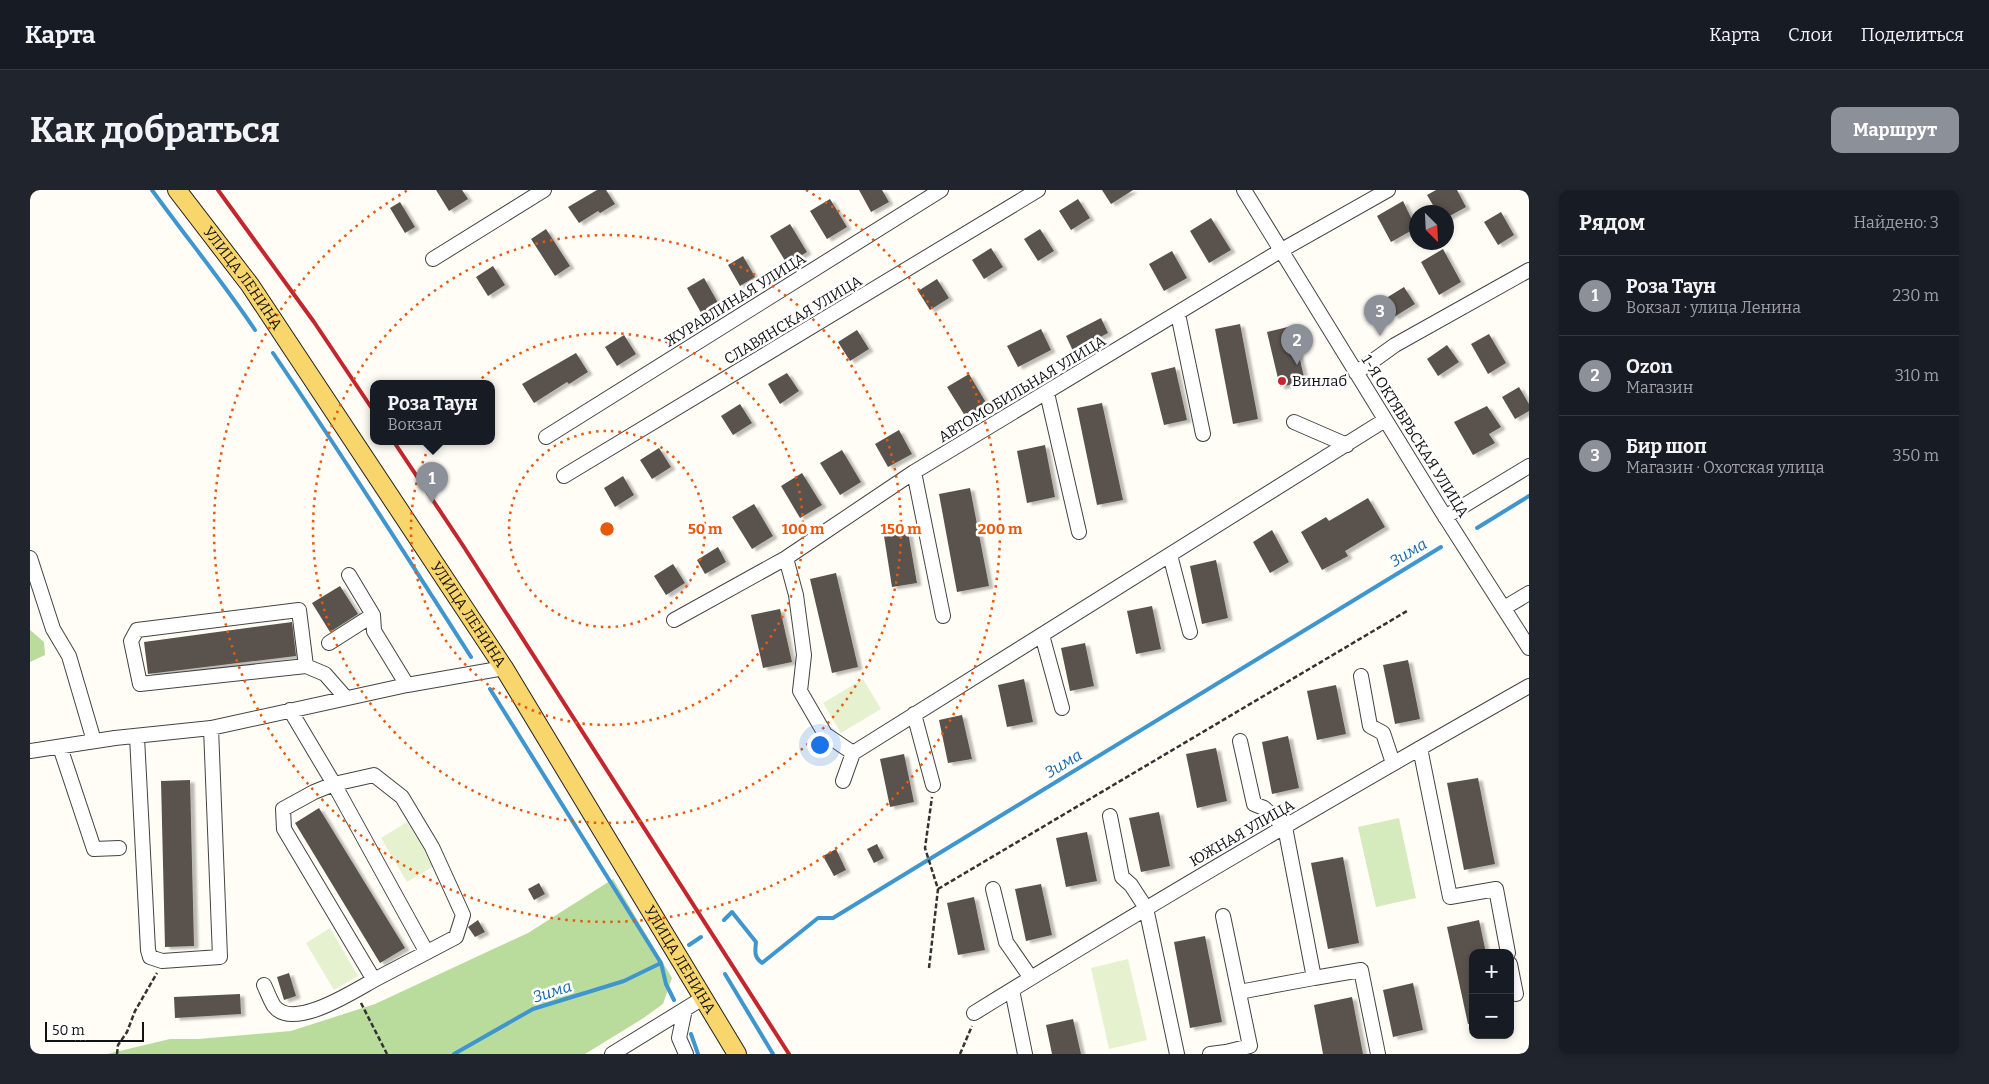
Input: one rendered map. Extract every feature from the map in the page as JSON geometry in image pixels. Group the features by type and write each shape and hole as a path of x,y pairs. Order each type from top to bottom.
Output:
{"main road":[{"name":"УЛИЦА ЛЕНИНА","path":"177,190 250,285 504,668 737,1054"}],"street":[{"path":"433,259 544,190"},
{"name":"ЖУРАВЛИНАЯ УЛИЦА","path":"546,437 941,190"},
{"name":"СЛАВЯНСКАЯ УЛИЦА","path":"564,476 1038,190"},
{"name":"1-Я ОКТЯБРЬСКАЯ УЛИЦА","path":"1244,190 1445,517 1529,648"},
{"name":"АВТОМОБИЛЬНАЯ УЛИЦА","path":"674,620 786,558 914,472 1178,314 1280,250 1388,190"},
{"path":"1356,373 1395,345 1529,270"},
{"path":"1178,314 1203,434"},
{"path":"1047,393 1079,532"},
{"path":"843,781 853,753 1386,420"},
{"path":"1294,422 1347,445"},
{"path":"1445,517 1529,466"},
{"path":"914,472 943,616"},
{"path":"1170,555 1190,632"},
{"path":"30,558 53,629 69,656 94,741"},
{"path":"786,558 796,595 804,654 800,691 825,734 853,753"},
{"path":"349,575 373,615 374,631 407,685"},
{"path":"1504,608 1528,597"},
{"path":"306,666 299,610 137,630 131,641 140,684 306,666 324,674 346,698"},
{"path":"329,643 373,615"},
{"path":"1042,635 1062,708"},
{"path":"30,751 94,741 211,728 407,685 504,668"},
{"path":"1361,676 1370,726 1383,733 1393,763"},
{"name":"ЮЖНАЯ УЛИЦА","path":"974,1013 1146,908 1393,763 1529,686"},
{"path":"290,710 334,784 426,951"},
{"path":"914,714 933,785"},
{"path":"137,737 148,950 150,957 162,961 220,957 211,728"},
{"path":"1240,741 1254,804 1264,808 1285,827 1314,978"},
{"path":"60,747 94,849 119,848"},
{"path":"1420,748 1450,898 1496,889 1507,949"},
{"path":"264,985 275,1008 290,1015 307,1013 355,990 374,980 426,951 456,937 463,914 432,848 402,797 374,775 334,784 314,792 283,809 284,829 374,980"},
{"path":"1110,816 1122,877 1132,885 1146,908 1178,1054"},
{"path":"993,889 1006,942 1031,978"},
{"path":"1210,1054 1226,1053 1250,1046 1224,916"},
{"path":"1239,992 1361,970 1378,1054"},
{"path":"1514,984 1516,994"},
{"path":"1012,990 1025,1054"},
{"path":"612,1054 703,998"},
{"path":"685,1009 679,1038 686,1054"}],"path":[{"path":"938,889 1407,611"},
{"path":"929,968 938,889 925,848 933,785"},
{"path":"118,1054 118,1045 127,1032 135,1011 152,984 162,961"},
{"path":"355,990 387,1054"},
{"path":"960,1054 971,1029 974,1013"}],"green space":[{"path":"30,630 44,642 45,655 30,662"},
{"path":"863,679 881,709 841,733 823,703"},
{"path":"1399,818 1416,898 1376,907 1358,827"},
{"path":"407,822 434,866 407,882 381,838"},
{"path":"613,879 672,978 663,1004 585,1054 107,1054 170,1039 198,1039 291,1031 375,1004 528,933"},
{"path":"330,928 358,976 334,990 306,943"},
{"path":"1128,959 1147,1040 1109,1049 1091,968"}],"building":[{"path":"436,190 462,190 468,199 449,211"},
{"path":"597,190 606,190 615,204 600,213 598,211 579,223 568,207"},
{"path":"859,190 882,190 889,202 871,212"},
{"path":"1102,190 1133,190 1111,204"},
{"path":"1436,190 1457,190 1466,207 1454,214 1454,205 1433,205 1427,195"},
{"path":"830,199 847,227 827,239 810,211"},
{"path":"1078,199 1090,218 1071,230 1059,211"},
{"path":"1403,201 1409,213 1409,232 1391,242 1377,216"},
{"path":"400,202 415,227 405,233 390,208"},
{"path":"1501,212 1514,235 1498,245 1484,222"},
{"path":"1211,218 1231,250 1209,263 1190,231"},
{"path":"790,224 807,252 787,264 770,236"},
{"path":"546,229 570,266 555,276 531,239"},
{"path":"1040,229 1054,251 1038,261 1024,239"},
{"path":"991,248 1003,267 984,279 972,260"},
{"path":"1444,250 1461,282 1439,295 1421,262"},
{"path":"1172,251 1187,278 1164,291 1149,264"},
{"path":"743,256 755,277 740,286 728,265"},
{"path":"493,266 505,285 488,296 476,277"},
{"path":"704,278 721,308 704,318 687,288"},
{"path":"937,279 949,298 930,310 918,291"},
{"path":"1404,287 1415,304 1394,317 1383,300"},
{"path":"1101,318 1108,333 1073,351 1066,336"},
{"path":"1240,324 1258,419 1233,424 1215,329"},
{"path":"1292,326 1305,381 1280,387 1267,332"},
{"path":"1041,329 1051,350 1018,367 1007,346"},
{"path":"857,330 869,349 850,361 838,342"},
{"path":"1489,334 1506,363 1488,374 1471,344"},
{"path":"624,335 636,354 617,366 605,347"},
{"path":"1447,345 1459,362 1438,376 1427,359"},
{"path":"576,353 588,372 569,384 567,382 534,403 522,384"},
{"path":"1175,367 1187,420 1164,425 1151,373"},
{"path":"787,373 799,391 780,404 768,384"},
{"path":"969,374 988,406 967,419 947,387"},
{"path":"1519,387 1529,404 1529,411 1515,419 1502,397"},
{"path":"1102,403 1123,500 1097,505 1077,408"},
{"path":"740,404 752,423 733,435 721,416"},
{"path":"1487,406 1501,427 1489,434 1495,443 1473,455 1454,422"},
{"path":"899,430 912,454 888,467 875,444"},
{"path":"1045,445 1055,497 1027,503 1017,451"},
{"path":"659,448 671,467 652,479 640,460"},
{"path":"842,450 861,482 840,495 820,463"},
{"path":"802,473 822,505 800,518 781,486"},
{"path":"623,476 634,495 615,507 604,488"},
{"path":"970,488 989,586 957,592 939,494"},
{"path":"1368,498 1385,527 1345,551 1348,556 1322,570 1301,532 1326,517 1329,521"},
{"path":"754,504 773,536 752,549 732,517"},
{"path":"1272,530 1289,562 1270,573 1253,542"},
{"path":"908,532 917,583 892,587 884,536"},
{"path":"718,547 726,562 705,574 697,560"},
{"path":"1216,560 1228,618 1202,624 1190,566"},
{"path":"673,564 685,583 666,595 654,576"},
{"path":"836,573 858,667 832,673 810,579"},
{"path":"340,586 358,614 330,632 312,603"},
{"path":"1152,606 1161,649 1136,654 1127,611"},
{"path":"780,609 792,662 763,668 751,615"},
{"path":"292,622 296,656 148,674 144,642"},
{"path":"1085,643 1094,686 1070,691 1061,648"},
{"path":"1408,660 1420,719 1395,724 1383,665"},
{"path":"1024,679 1033,722 1007,727 998,685"},
{"path":"1336,685 1346,734 1317,740 1307,691"},
{"path":"962,715 972,759 948,763 939,720"},
{"path":"1288,736 1299,788 1272,794 1262,742"},
{"path":"1216,748 1227,801 1197,808 1186,754"},
{"path":"904,754 914,802 890,807 880,759"},
{"path":"1478,778 1495,864 1464,870 1447,783"},
{"path":"190,780 194,946 165,947 161,781"},
{"path":"319,808 405,948 380,963 295,823"},
{"path":"1159,812 1170,866 1141,872 1129,818"},
{"path":"1087,832 1097,881 1066,887 1056,838"},
{"path":"877,844 884,858 874,863 867,849"},
{"path":"836,849 846,870 834,876 823,856"},
{"path":"1343,857 1359,943 1328,949 1311,863"},
{"path":"539,883 545,894 534,900 528,889"},
{"path":"1041,884 1052,935 1026,941 1015,889"},
{"path":"974,897 985,950 958,955 947,903"},
{"path":"478,920 485,932 475,937 468,927"},
{"path":"1479,920 1485,949 1469,949 1469,1024 1468,1024 1447,927"},
{"path":"1205,936 1222,1022 1190,1028 1174,942"},
{"path":"289,973 296,996 284,1000 277,977"},
{"path":"1413,983 1423,1030 1393,1037 1383,990"},
{"path":"240,994 241,1014 175,1018 174,997"},
{"path":"1352,997 1363,1054 1323,1054 1314,1005"},
{"path":"1073,1019 1081,1054 1052,1054 1046,1025"}],"waterway":[{"path":"152,190 255,330"},
{"path":"273,353 471,657"},
{"name":"Зима","path":"1477,528 1529,496"},
{"name":"Зима","path":"724,920 732,912 756,942 756,954 762,963 818,918 833,918 1441,547"},
{"path":"490,689 661,963 666,984 674,1000"},
{"name":"Зима","path":"689,945 701,937"},
{"name":"Зима","path":"454,1054 533,1009 624,981 661,963"},
{"path":"725,974 773,1054"},
{"path":"691,1034 698,1054"}],"railway":[{"path":"218,190 314,322 370,406"},
{"path":"396,445 462,544 789,1054"}],"place":[{"name":"Бир шоп","path":"1380,336"},
{"name":"Ozon","path":"1297,365"},
{"name":"Винлаб","path":"1282,381"},
{"name":"Роза Таун","path":"432,503"}]}
